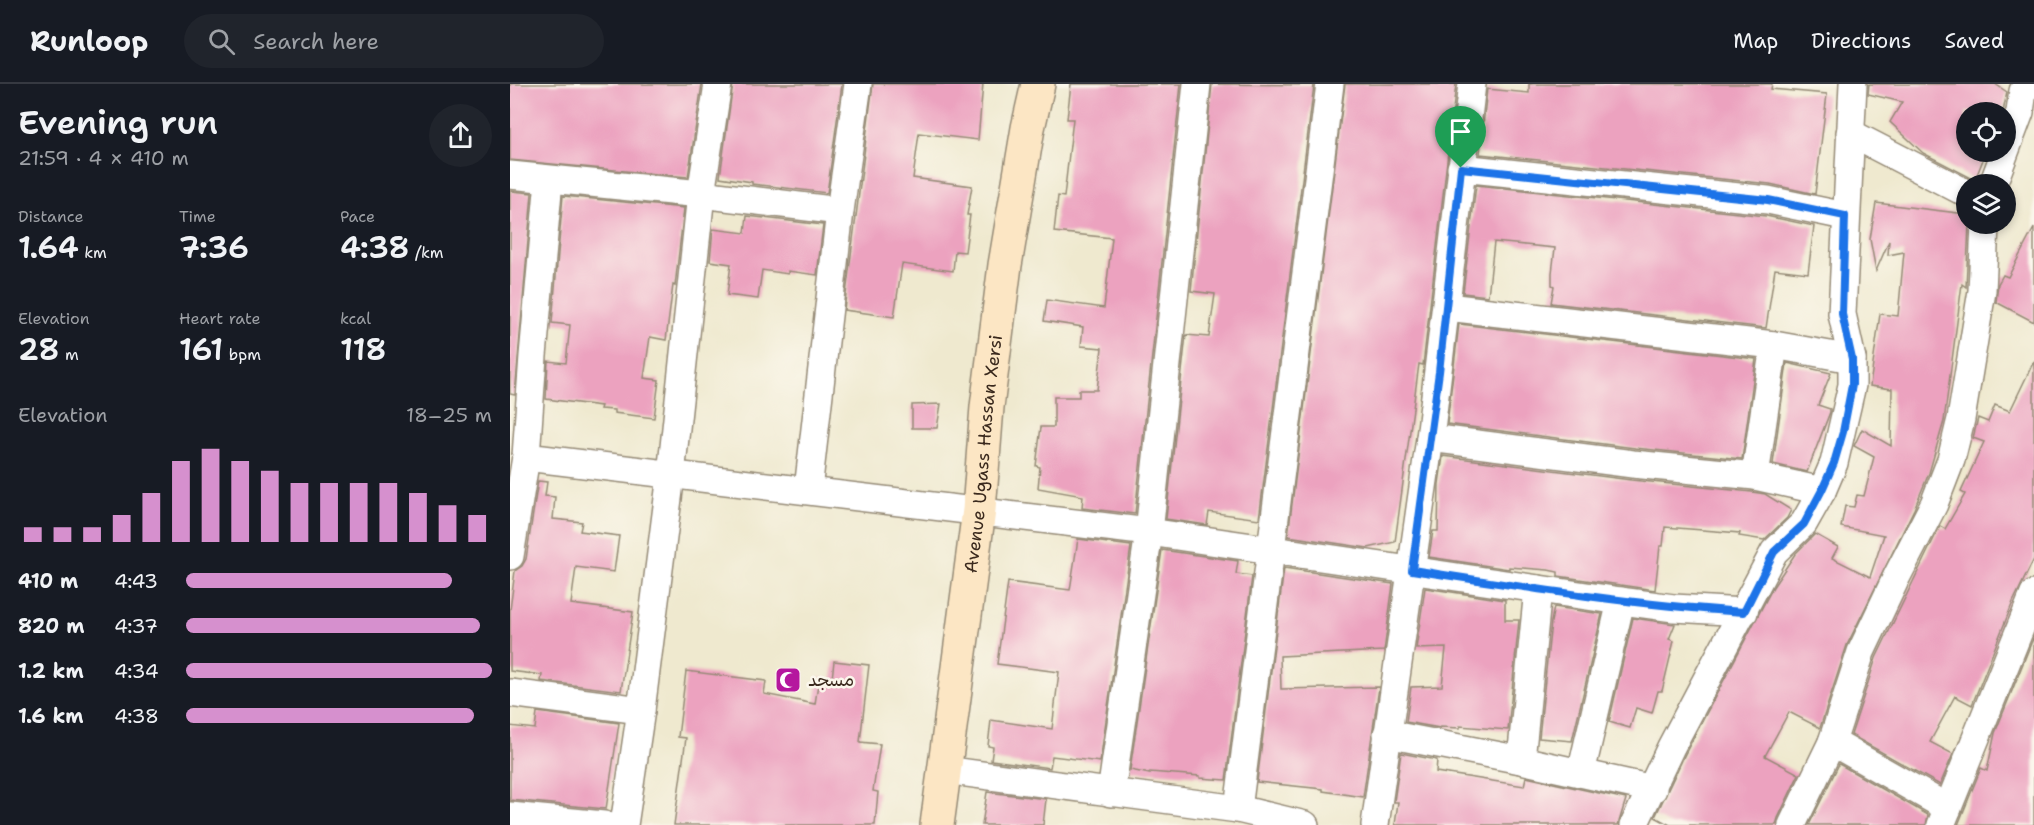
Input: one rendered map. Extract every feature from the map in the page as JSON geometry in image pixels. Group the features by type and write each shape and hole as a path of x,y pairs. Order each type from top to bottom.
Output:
{"main road":[{"name":"Avenue Ugass Hassan Xersi","path":"937,825 979,510 987,407 1005,265 1028,128 1038,84"}],"street":[{"path":"624,825 671,475 701,194 718,84"},
{"path":"808,490 840,212 858,84"},
{"path":"1111,794 1149,532 1197,84"},
{"path":"1238,809 1330,84"},
{"path":"1375,825 1430,438 1472,84"},
{"path":"1999,174 2024,134 2020,112 2023,92 2028,84"},
{"path":"1634,825 1671,747 1774,552 1804,524 1834,463 1843,432 1852,385 1852,359 1842,314 1850,133 1848,85"},
{"path":"1850,133 1956,188"},
{"path":"1461,168 1768,200 1845,216"},
{"path":"510,175 701,194 840,212"},
{"path":"510,556 526,457 549,180"},
{"path":"1792,825 1832,742 1861,652 1934,504 1951,460 1961,419 1982,291 1985,234"},
{"path":"1447,307 1774,345 1852,359"},
{"path":"1755,476 1774,345"},
{"path":"1430,438 1633,464 1755,476 1822,490"},
{"path":"526,457 979,510 1271,548 1674,608 1744,612"},
{"path":"1521,760 1538,589"},
{"path":"1832,742 1945,817 2034,594"},
{"path":"1581,773 1621,601"},
{"path":"510,693 641,710"},
{"path":"1387,734 1653,789"},
{"path":"944,770 1111,794 1238,809 1305,825"},
{"path":"510,816 604,825"}],"building":[{"path":"510,84 702,84 688,177 510,160"},
{"path":"733,84 842,84 827,193 752,184 752,182 720,177"},
{"path":"873,84 983,84 978,140 919,133 913,178 972,186 967,215 970,215 965,252 955,251 953,271 902,264 894,317 844,310"},
{"path":"1071,84 1181,84 1135,514 1082,508 1083,496 1038,488 1040,467 1036,466 1041,427 1054,427 1054,397 1079,397 1079,390 1097,390 1102,348 1081,346 1083,327 1044,321 1047,300 1104,308 1112,238 1054,232 1058,196 1064,197 1073,119 1067,119"},
{"path":"1212,84 1314,85 1259,519 1209,512 1207,525 1166,519 1186,335 1209,337 1215,294 1191,291"},
{"path":"1345,84 1456,84 1423,365 1419,364 1395,542 1368,548 1288,536"},
{"path":"1529,84 1772,84 1771,89 1827,94 1815,194 1770,184 1480,154 1487,89 1529,93"},
{"path":"1869,84 1995,84 2007,92 2005,102 1956,102 1956,162 1982,162 1977,174 1963,174 1923,153 1890,122 1902,102 1868,94"},
{"path":"1476,185 1766,216 1814,226 1808,273 1775,269 1766,328 1551,303 1555,248 1494,242 1488,296 1463,293"},
{"path":"510,191 532,193 515,395 510,394"},
{"path":"563,196 684,208 666,340 650,337 644,378 659,380 654,418 614,413 614,410 600,409 601,406 546,399 548,361 566,363 570,325 552,323"},
{"path":"1876,203 1956,213 1956,234 1969,234 1966,287 1962,284 1944,421 1929,473 1914,509 1847,645 1820,728 1789,712 1765,756 1799,774 1776,825 1670,825 1655,817 1685,754 1773,587 1795,554 1815,534 1838,547 1832,558 1870,577 1884,535 1841,527 1845,506 1854,507 1857,495 1864,496 1874,457 1854,446 1862,429 1891,446 1892,389 1870,386 1880,314 1898,316 1904,252 1888,255 1889,241 1876,271 1870,239"},
{"path":"747,216 823,225 817,275 762,270 758,299 727,295 731,264 710,261 713,229 745,233"},
{"path":"2034,228 2034,322 1996,302 1998,284 2003,275 2008,277"},
{"path":"1459,324 1756,359 1742,459 1447,424"},
{"path":"2034,361 2034,559 2013,602 1972,705 1955,696 1930,742 1953,754 1940,785 1851,735 1876,658 1940,526 1945,529 1965,494 1961,492 1984,442 1973,438 1978,418 1988,422 1995,405 2010,411"},
{"path":"1787,363 1831,373 1818,405 1830,409 1830,412 1807,472 1773,464"},
{"path":"941,404 937,428 912,428 912,405"},
{"path":"1443,456 1631,480 1765,494 1791,510 1787,518 1764,540 1739,536 1740,533 1665,527 1663,546 1660,546 1655,590 1558,576 1558,572 1548,570 1509,567 1509,569 1429,557 1433,531 1438,531 1439,484"},
{"path":"538,481 547,482 545,496 555,497 553,519 582,522 580,531 619,536 614,572 576,567 571,604 633,612 621,691 541,681 542,675 510,671 510,610 515,571 526,559"},
{"path":"1078,539 1131,546 1100,762 1052,756 1050,768 991,760 993,747 988,746 991,720 1052,729 1059,672 997,664 1008,582 1070,590"},
{"path":"1162,550 1238,561 1236,574 1252,576 1226,780 1150,772 1150,774 1130,770"},
{"path":"1284,568 1393,584 1384,651 1280,656 1281,689 1379,687 1363,797 1323,791 1323,789 1257,782"},
{"path":"1425,588 1505,600 1505,620 1519,620 1508,730 1460,726 1460,728 1440,728 1406,722 1411,687 1442,686 1446,648 1416,649"},
{"path":"1554,607 1602,614 1572,741 1539,738"},
{"path":"1633,618 1675,624 1669,639 1674,641 1662,691 1658,691 1652,713 1636,708 1630,728 1609,722"},
{"path":"2034,636 2034,825 1958,825 1981,768 1987,771 1995,733"},
{"path":"834,661 869,665 860,742 880,744 873,791 878,792 875,825 674,825 686,738 678,737 686,671 766,681 764,694 815,704 819,677 832,679"},
{"path":"537,712 619,723 606,809 510,800 510,726 535,729"},
{"path":"1401,753 1437,760 1436,772 1524,786 1526,777 1626,799 1618,825 1395,825 1398,802 1394,802"},
{"path":"1839,764 1928,815 1926,825 1809,825"},
{"path":"987,792 1046,799 1043,825 982,825"}],"place":[{"name":"مسجد","path":"788,680"}],"route":[{"path":"1461,168 1768,200 1845,216 1842,314 1852,359 1852,385 1843,432 1834,463 1804,524 1774,552 1744,612 1674,608 1412,570 1447,307 1461,168"}]}
